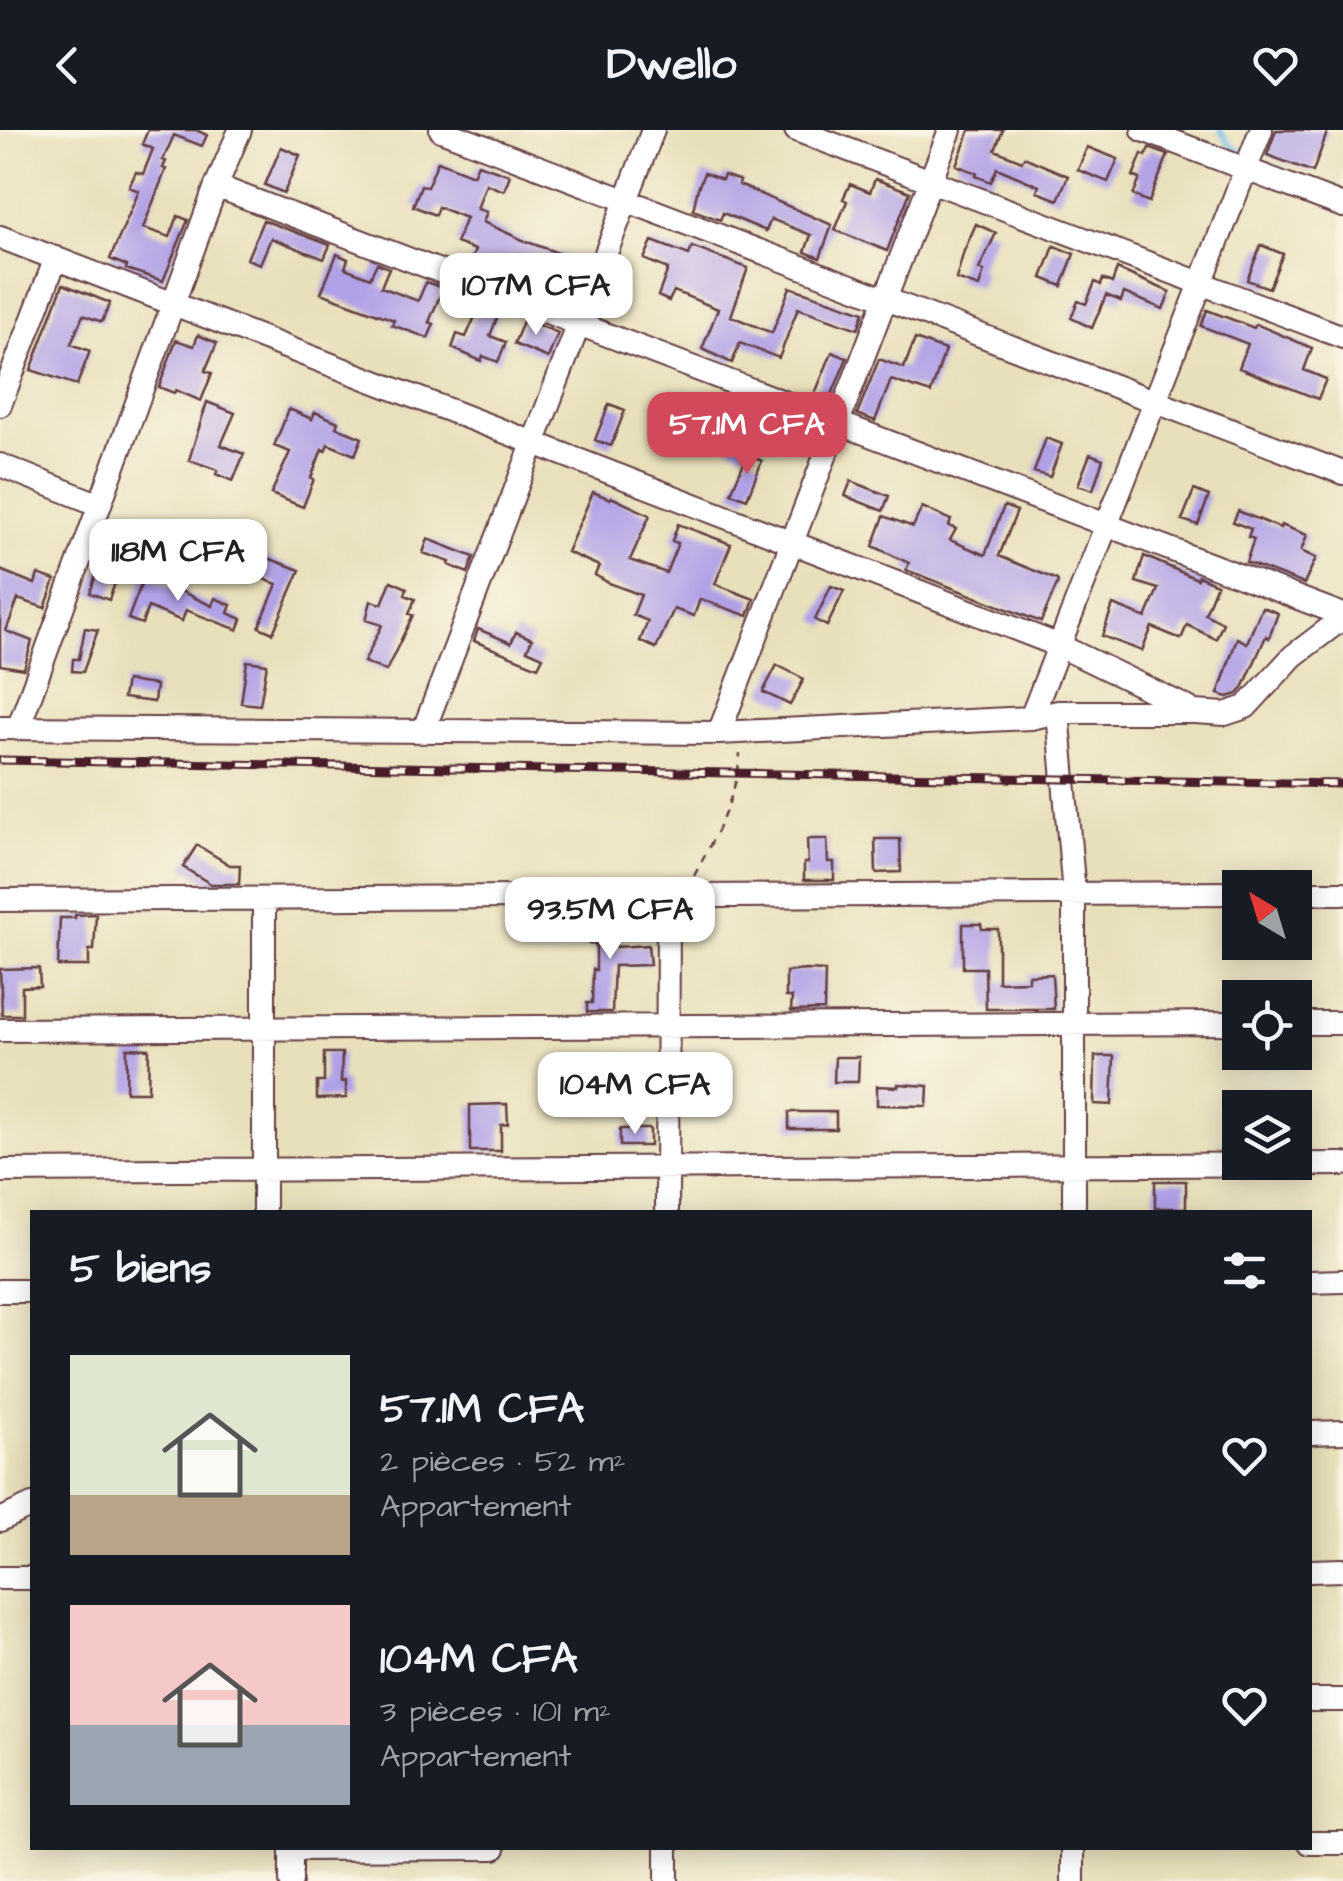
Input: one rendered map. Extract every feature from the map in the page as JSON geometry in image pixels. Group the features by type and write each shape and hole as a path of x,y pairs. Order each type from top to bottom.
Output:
{"street":[{"path":"240,130 100,506 9,728 731,733 1031,718 1058,712 1224,714 1246,706 1293,656 1343,617"},
{"path":"441,130 1343,473"},
{"path":"423,732 653,130"},
{"path":"796,130 1343,338"},
{"path":"731,733 792,543 950,130"},
{"path":"1143,130 1343,206"},
{"path":"1031,718 1261,130"},
{"path":"216,186 1343,617"},
{"path":"0,237 1060,646 1196,712"},
{"path":"0,405 56,258"},
{"path":"0,465 100,506"},
{"path":"1058,712 1074,894 1074,1210"},
{"path":"0,900 1222,893"},
{"path":"1312,893 1343,893"},
{"path":"667,1210 668,1026 675,896"},
{"path":"264,898 264,1210"},
{"path":"1312,1023 1343,1022"},
{"path":"0,1030 1222,1023"},
{"path":"0,1171 1343,1164"},
{"path":"1312,1282 1343,1281"},
{"path":"0,1291 30,1291"},
{"path":"1312,1433 1343,1432"},
{"path":"0,1520 30,1505"},
{"path":"1312,1570 1343,1570"},
{"path":"0,1578 30,1578"},
{"path":"1312,1700 1343,1700"},
{"path":"1312,1843 1343,1843"},
{"path":"290,1866 471,1850"},
{"path":"667,1850 667,1881"},
{"path":"1073,1850 1073,1881"}],"path":[{"path":"675,896 718,831 739,772 731,733"}],"building":[{"path":"148,130 196,130 207,135 202,146 174,135 163,160 166,169 143,228 170,237 178,216 188,220 163,281 126,269 127,266 110,259 139,191 129,187 136,172 143,174 153,149 142,144"},
{"path":"970,130 1003,130 995,150 1022,161 1024,157 1068,176 1058,200 1037,192 1039,186 997,168 991,182 956,165"},
{"path":"1276,130 1328,130 1313,172 1267,155"},
{"path":"281,147 300,155 284,193 265,185"},
{"path":"1087,147 1118,159 1108,182 1078,170"},
{"path":"1149,148 1168,155 1149,202 1133,195 1140,179 1133,176 1142,154 1146,156"},
{"path":"438,161 473,175 478,164 510,175 504,191 486,184 477,209 487,212 483,222 586,263 580,278 522,258 513,283 469,266 475,250 456,243 466,218 438,207 435,215 413,206 421,185 427,187"},
{"path":"704,173 740,181 739,185 832,225 820,258 805,252 811,235 771,219 766,231 723,213 720,220 693,210"},
{"path":"875,179 910,192 887,251 835,230 850,184 870,192"},
{"path":"263,220 330,245 324,259 271,238 260,264 247,259"},
{"path":"976,224 996,233 979,269 984,271 979,287 956,279"},
{"path":"652,241 689,255 692,247 748,268 731,316 772,333 790,287 864,312 858,329 798,308 779,358 740,343 732,363 702,349 718,309 674,291 669,301 658,296 668,269 644,259"},
{"path":"1261,245 1283,254 1269,288 1247,280"},
{"path":"1054,246 1074,254 1062,286 1042,278"},
{"path":"337,254 348,259 345,268 370,278 377,263 389,268 381,287 418,301 426,282 443,288 429,322 434,324 428,338 392,325 394,320 321,293"},
{"path":"1117,269 1170,292 1163,309 1124,293 1121,301 1106,295 1092,328 1071,318 1078,301 1086,304 1095,282 1101,285 1103,279 1112,283"},
{"path":"63,284 110,303 102,322 83,315 71,344 90,351 77,385 31,370"},
{"path":"481,303 500,310 490,336 506,342 498,362 483,356 481,361 452,348 457,334 466,337"},
{"path":"1207,310 1254,328 1256,324 1312,348 1304,370 1326,379 1318,399 1239,368 1248,344 1201,326"},
{"path":"524,319 558,333 548,358 514,344"},
{"path":"198,335 217,343 205,371 212,373 201,401 159,387 176,340 194,346"},
{"path":"915,339 945,350 931,393 891,380 875,421 857,414 879,359 904,368"},
{"path":"832,352 847,358 829,402 814,396"},
{"path":"207,402 235,413 221,445 244,454 233,481 216,474 218,470 189,460"},
{"path":"609,404 625,410 611,446 595,440"},
{"path":"746,404 760,409 745,454 729,447"},
{"path":"289,409 312,419 315,412 362,438 355,455 328,444 325,451 322,449 303,507 271,494 290,452 274,446"},
{"path":"1046,438 1062,444 1050,477 1034,472"},
{"path":"1090,454 1103,459 1093,490 1078,485"},
{"path":"747,455 762,461 747,499 731,493"},
{"path":"851,481 889,496 883,511 845,496"},
{"path":"1194,490 1209,496 1198,525 1182,520"},
{"path":"593,492 650,515 630,560 666,573 678,543 672,541 678,524 731,544 715,584 754,599 748,616 700,599 694,616 674,609 656,648 640,641 648,621 633,615 641,595 595,575 599,566 567,552"},
{"path":"1004,506 1017,511 999,556 1058,582 1041,622 906,570 909,563 873,546 884,516 913,527 922,507 951,520 949,526 956,529 950,540 985,555"},
{"path":"1238,511 1307,535 1301,551 1316,558 1304,584 1246,562 1254,539 1248,537 1251,529 1233,522"},
{"path":"428,539 474,557 468,573 423,553"},
{"path":"1144,556 1217,584 1205,614 1223,623 1216,639 1187,625 1181,639 1152,627 1142,651 1102,636 1113,605 1146,618 1158,589 1136,582"},
{"path":"265,557 300,570 273,633 259,627 277,584 258,577"},
{"path":"99,565 119,572 109,600 90,593"},
{"path":"0,570 35,584 38,574 55,580 45,608 18,599 6,631 32,641 24,669 0,665"},
{"path":"145,574 212,606 215,598 231,605 228,613 242,619 238,630 186,610 182,621 148,607 142,624 128,619"},
{"path":"391,581 407,588 405,595 415,599 409,614 413,615 386,671 364,662 382,625 366,620 371,601 382,604"},
{"path":"831,586 844,591 827,626 815,620"},
{"path":"1262,607 1278,613 1269,638 1266,636 1238,694 1218,694 1237,638 1247,643"},
{"path":"85,628 98,630 83,672 72,671 73,659 79,659"},
{"path":"478,629 511,643 516,632 532,639 527,650 543,657 538,667 474,641"},
{"path":"247,661 267,664 260,705 241,703"},
{"path":"777,665 804,679 790,705 763,692"},
{"path":"126,681 156,685 154,702 123,698"},
{"path":"807,839 827,839 828,862 834,862 834,880 804,880"},
{"path":"875,839 900,839 901,872 876,873"},
{"path":"197,845 230,865 240,865 239,884 211,884 183,867"},
{"path":"96,914 89,966 58,966 60,918"},
{"path":"590,920 616,920 616,947 648,945 650,965 614,966 612,1012 587,1012 587,1003 592,1003 593,969 596,970 596,944 589,944"},
{"path":"963,924 998,929 998,982 1028,981 1028,975 1052,974 1054,1009 986,1009 985,968 963,968"},
{"path":"39,968 40,986 22,987 22,1015 2,1015 0,969"},
{"path":"825,971 824,1010 791,1011 792,997 786,997 786,972"},
{"path":"127,1048 149,1049 148,1092 126,1092"},
{"path":"324,1053 342,1053 341,1082 346,1081 346,1098 317,1099 317,1082 324,1082"},
{"path":"1095,1056 1114,1056 1112,1105 1094,1104"},
{"path":"835,1057 859,1057 858,1082 834,1082"},
{"path":"877,1086 928,1086 927,1106 877,1105"},
{"path":"507,1104 508,1124 501,1125 501,1151 470,1151 470,1105"},
{"path":"789,1112 836,1112 836,1129 789,1129"},
{"path":"620,1129 650,1129 650,1146 620,1146"},
{"path":"1155,1181 1186,1181 1186,1208 1155,1208"}],"waterway":[{"path":"1220,130 1230,145 1246,155"},
{"path":"1256,160 1283,171"}],"railway":[{"path":"0,760 1343,784"}]}
